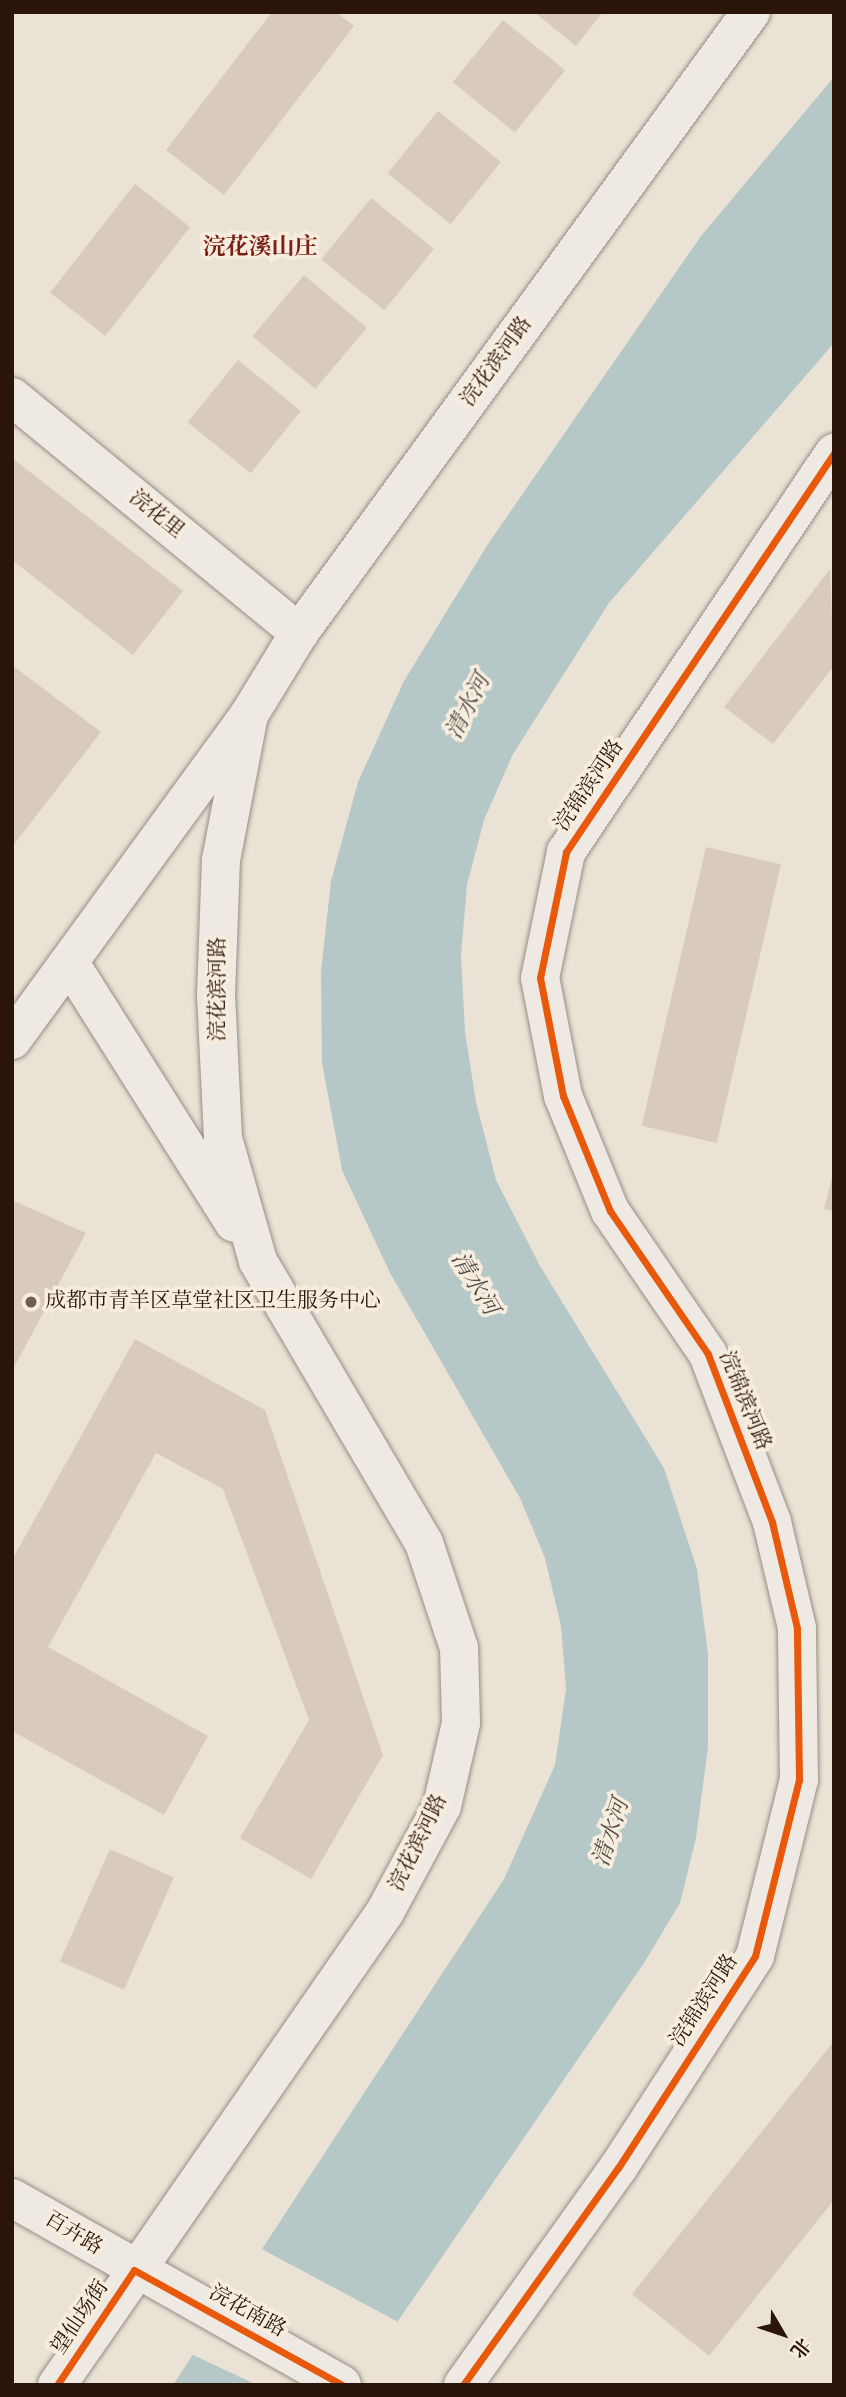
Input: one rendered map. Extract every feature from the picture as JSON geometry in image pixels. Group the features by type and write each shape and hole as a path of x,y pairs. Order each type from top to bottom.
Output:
{"street":[{"name":"浣花滨河路","path":"12,1040 71,965 250,715 299,633 751,12"},
{"name":"浣花里","path":"12,397 299,633"},
{"name":"浣锦滨河路","path":"463,2385 618,2168 755,1956 799,1780 797,1628 772,1521 708,1354 610,1211 563,1096 540,978 566,852 834,453"},
{"name":"浣花滨河路","path":"250,715 221,860 216,995 223,1138 258,1261"},
{"name":"浣花滨河路","path":"71,965 258,1261 424,1543 459,1648 461,1723 442,1806 385,1912 134,2270"},
{"name":"百卉路","path":"12,2198 134,2270"},
{"name":"浣花南路","path":"134,2270 342,2385"},
{"name":"望仙场街","path":"57,2385 134,2270"}],"water":[{"name":"清水河","path":"834,77 834,343 609,603 513,754 484,820 467,885 461,955 465,1032 476,1102 496,1180 540,1266 664,1468 697,1569 708,1654 708,1747 696,1838 680,1903 644,1963 354,2385 173,2385 504,1879 555,1765 566,1689 561,1626 545,1558 520,1498 390,1273 342,1170 322,1063 321,972 331,881 358,782 404,681 488,544 701,236"}],"pier":[{"path":"258,2247 402,2324 359,2385 257,2385 189,2353"}],"building":[{"path":"272,12 336,12 354,26 224,195 166,150"},
{"path":"534,12 603,12 576,46"},
{"path":"503,20 565,70 515,133 453,82"},
{"path":"438,111 501,162 451,224 388,173"},
{"path":"135,184 190,227 105,336 50,293"},
{"path":"371,198 434,249 384,310 321,259"},
{"path":"304,275 367,328 315,389 253,336"},
{"path":"238,360 301,411 251,473 188,422"},
{"path":"12,458 183,591 133,655 12,560"},
{"path":"830,569 834,666 773,744 724,707"},
{"path":"12,665 101,732 12,847"},
{"path":"706,847 781,864 717,1143 642,1126"},
{"path":"834,1169 834,1211 824,1209"},
{"name":"成都市青羊区草堂社区卫生服务中心","path":"12,1200 86,1233 12,1371"},
{"path":"135,1339 265,1410 383,1755 311,1879 240,1838 309,1720 223,1489 156,1453 48,1647 208,1736 164,1815 12,1731 12,1560"},
{"path":"110,1849 174,1877 124,1990 60,1961"},
{"path":"834,2041 834,2200 709,2356 632,2294"}],"cycle path":[{"path":"463,2385 618,2168 755,1956 799,1780 797,1628 772,1522 708,1354 610,1211 563,1096 540,978 566,852 834,453"},
{"path":"57,2385 134,2270 342,2385"}],"place":[{"name":"成都市青羊区草堂社区卫生服务中心","path":"31,1302"}],"district":[{"name":"浣花溪山庄","path":"260,248"}]}
